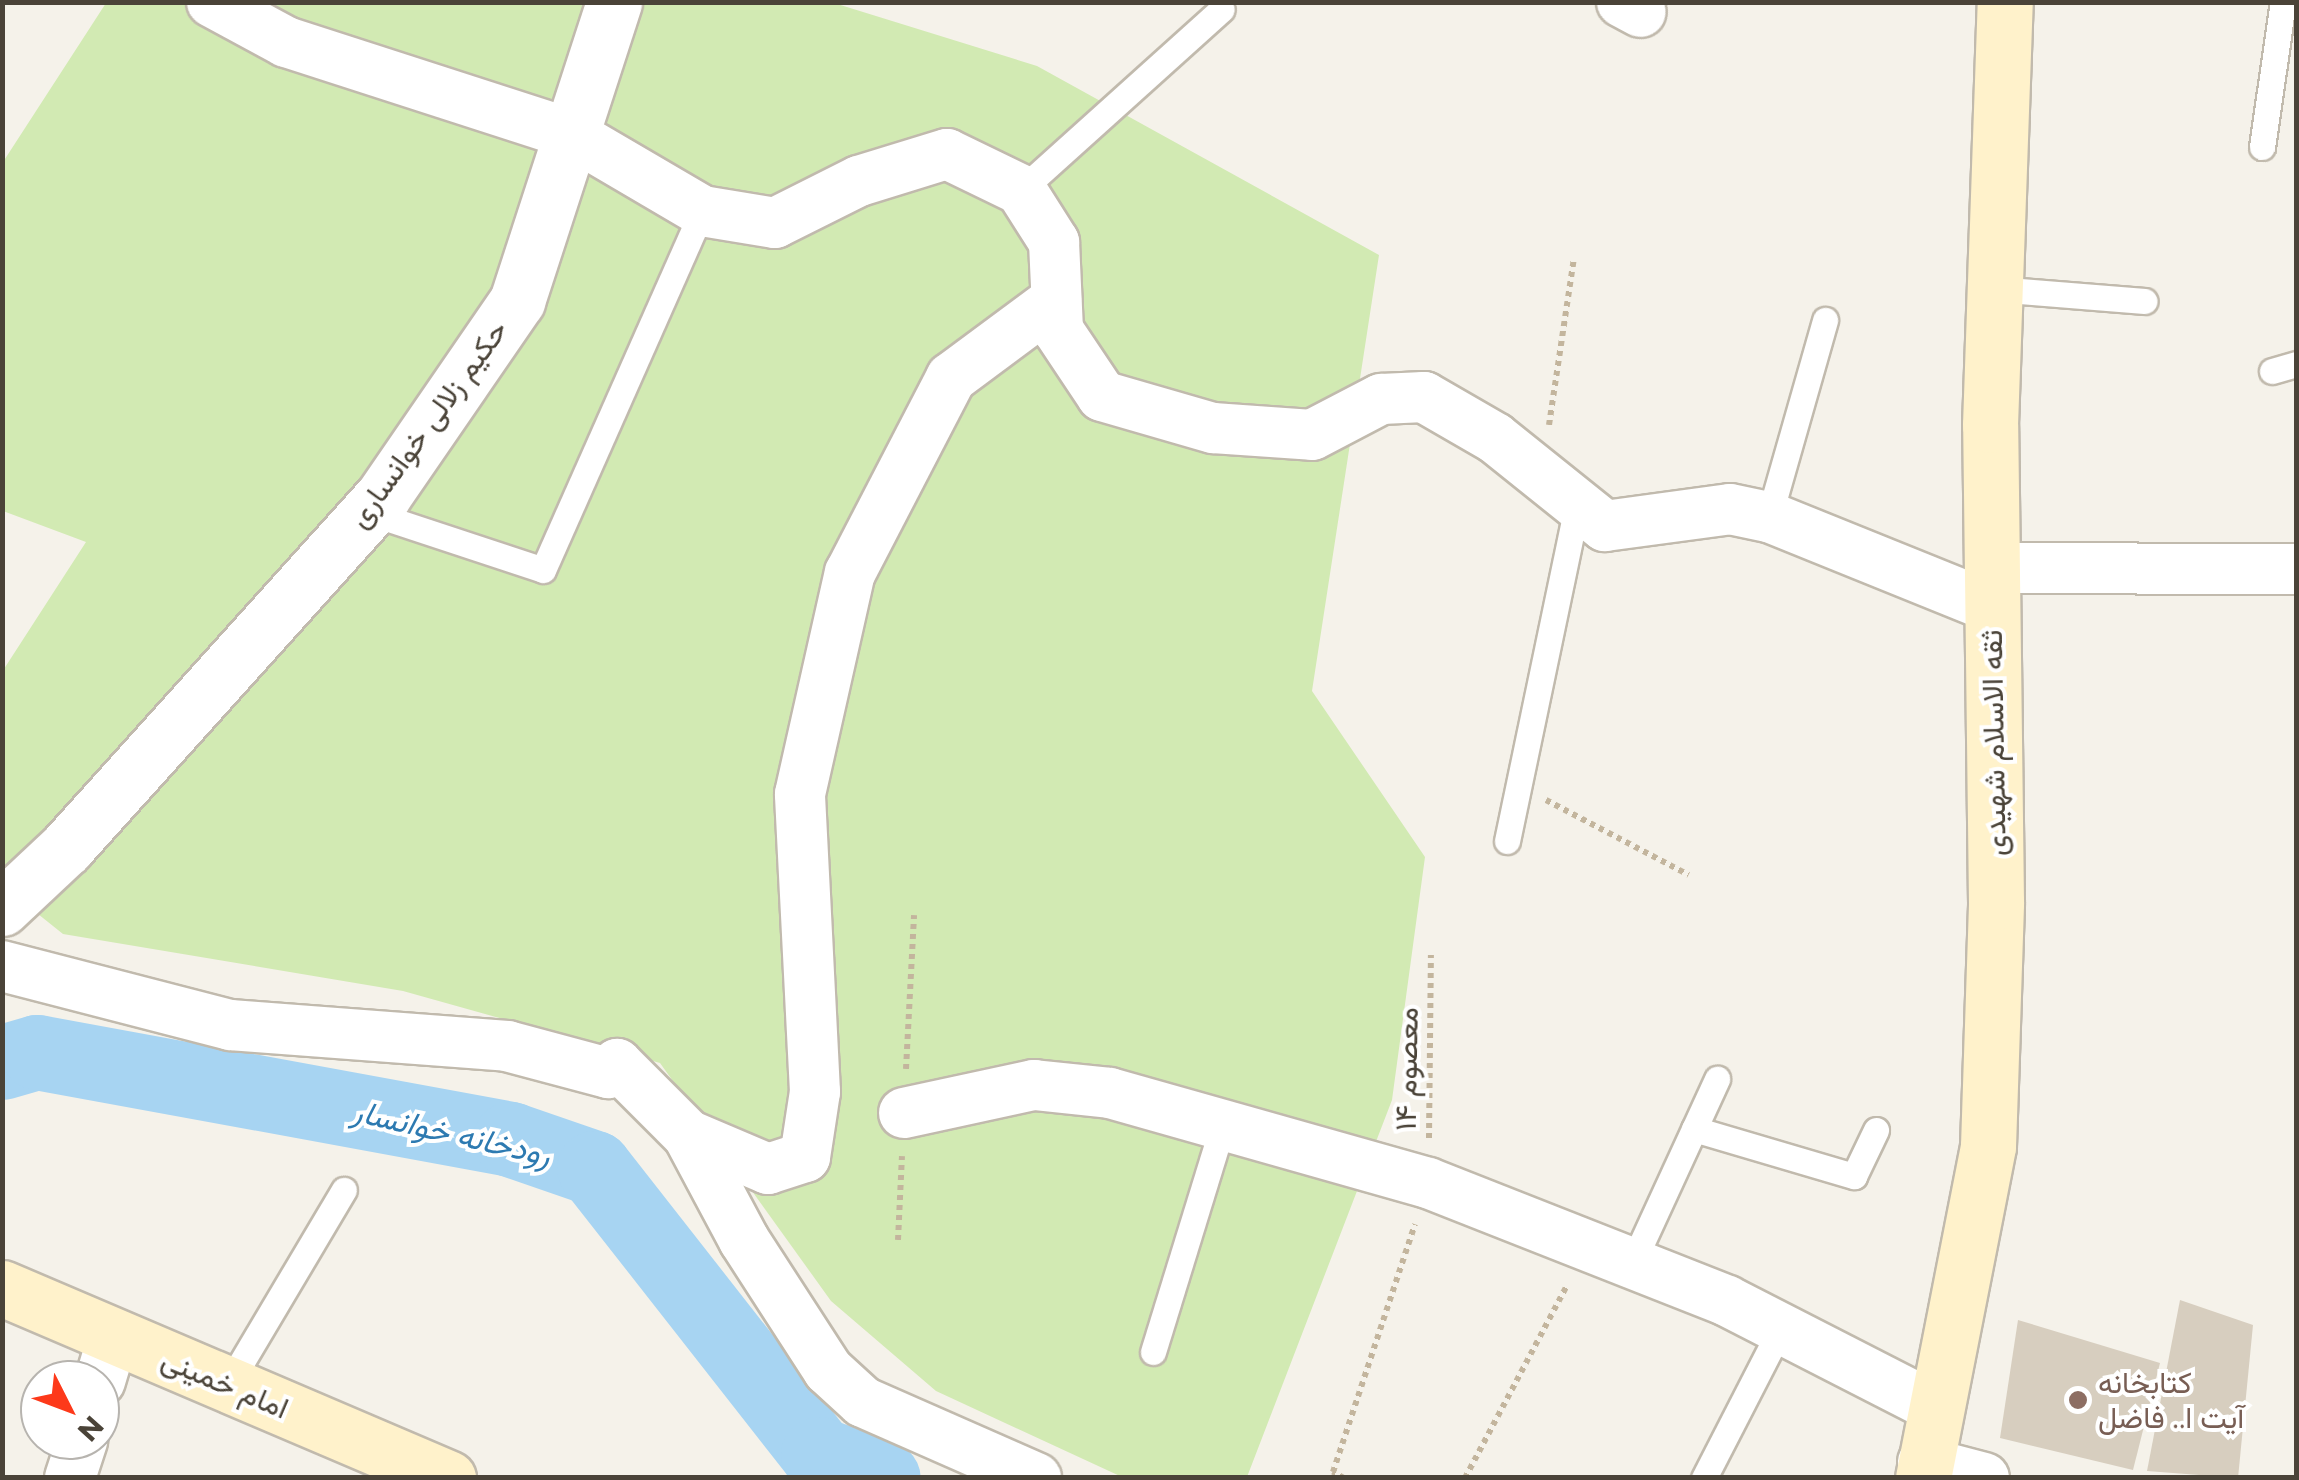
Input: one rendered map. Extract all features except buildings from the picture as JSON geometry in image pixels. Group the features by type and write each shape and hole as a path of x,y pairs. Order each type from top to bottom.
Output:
{"main road":[{"name":"ثقه الاسلام شهیدی","path":"1923,1470 1988,1146 1996,902 1992,587 1995,289 2005,2"},
{"name":"امام خمینی","path":"2,1288 107,1359 228,1385 448,1478"}],"street":[{"path":"212,2 286,42 571,134 702,211 775,223 859,181 947,154 1021,190 1054,242 1058,330 1102,396 1213,428 1312,435 1381,399 1424,398 1495,438 1605,526 1730,510 1770,517 1992,587 2296,569"},
{"name":"حکیم زلالی خوانساری","path":"2,908 66,848 368,512 517,301 614,2"},
{"path":"688,1134 768,1169 806,1157 815,1092 800,794 850,573 951,378 1056,300"},
{"path":"2,966 230,1025 507,1046 608,1073 617,1064 688,1134 744,1240 828,1370 863,1402 1036,1478"},
{"path":"904,1113 1034,1084 1110,1094 1428,1183 1781,1328 1934,1407"},
{"path":"1923,1470 1984,1478"}],"lane":[{"path":"2262,147 2283,2"},
{"path":"1021,190 1222,9"},
{"path":"368,512 543,570 702,211"},
{"path":"1995,289 2146,301"},
{"path":"1770,517 1825,320"},
{"path":"1507,841 1559,491"},
{"path":"1610,1255 1694,1129 1717,1079"},
{"path":"1153,1352 1223,1125"},
{"path":"1694,1129 1854,1176 1876,1130"},
{"path":"228,1385 344,1190"},
{"path":"1704,1478 1781,1328"}],"path":[{"path":"1559,491 1574,258"},
{"path":"1518,786 1689,875"},
{"name":"۱۴ معصوم","path":"1344,1478 1333,1472 1428,1183 1431,954"},
{"path":"1465,1478 1610,1255"}],"green space":[{"path":"106,3 834,3 1037,66 1379,255 1312,691 1425,857 1392,1100 1247,1477 1122,1477 936,1391 831,1301 660,1063 403,991 63,934 3,886 2,672 86,542 3,511 3,162"}],"waterway":[{"path":"2,1036 37,1052"},
{"name":"رودخانه خوانسار","path":"2,1062 37,1052 510,1139 594,1168 818,1454 883,1478"}],"place":[{"name":"کتابخانه آیت ا.. فاضل","path":"2078,1400"}]}
